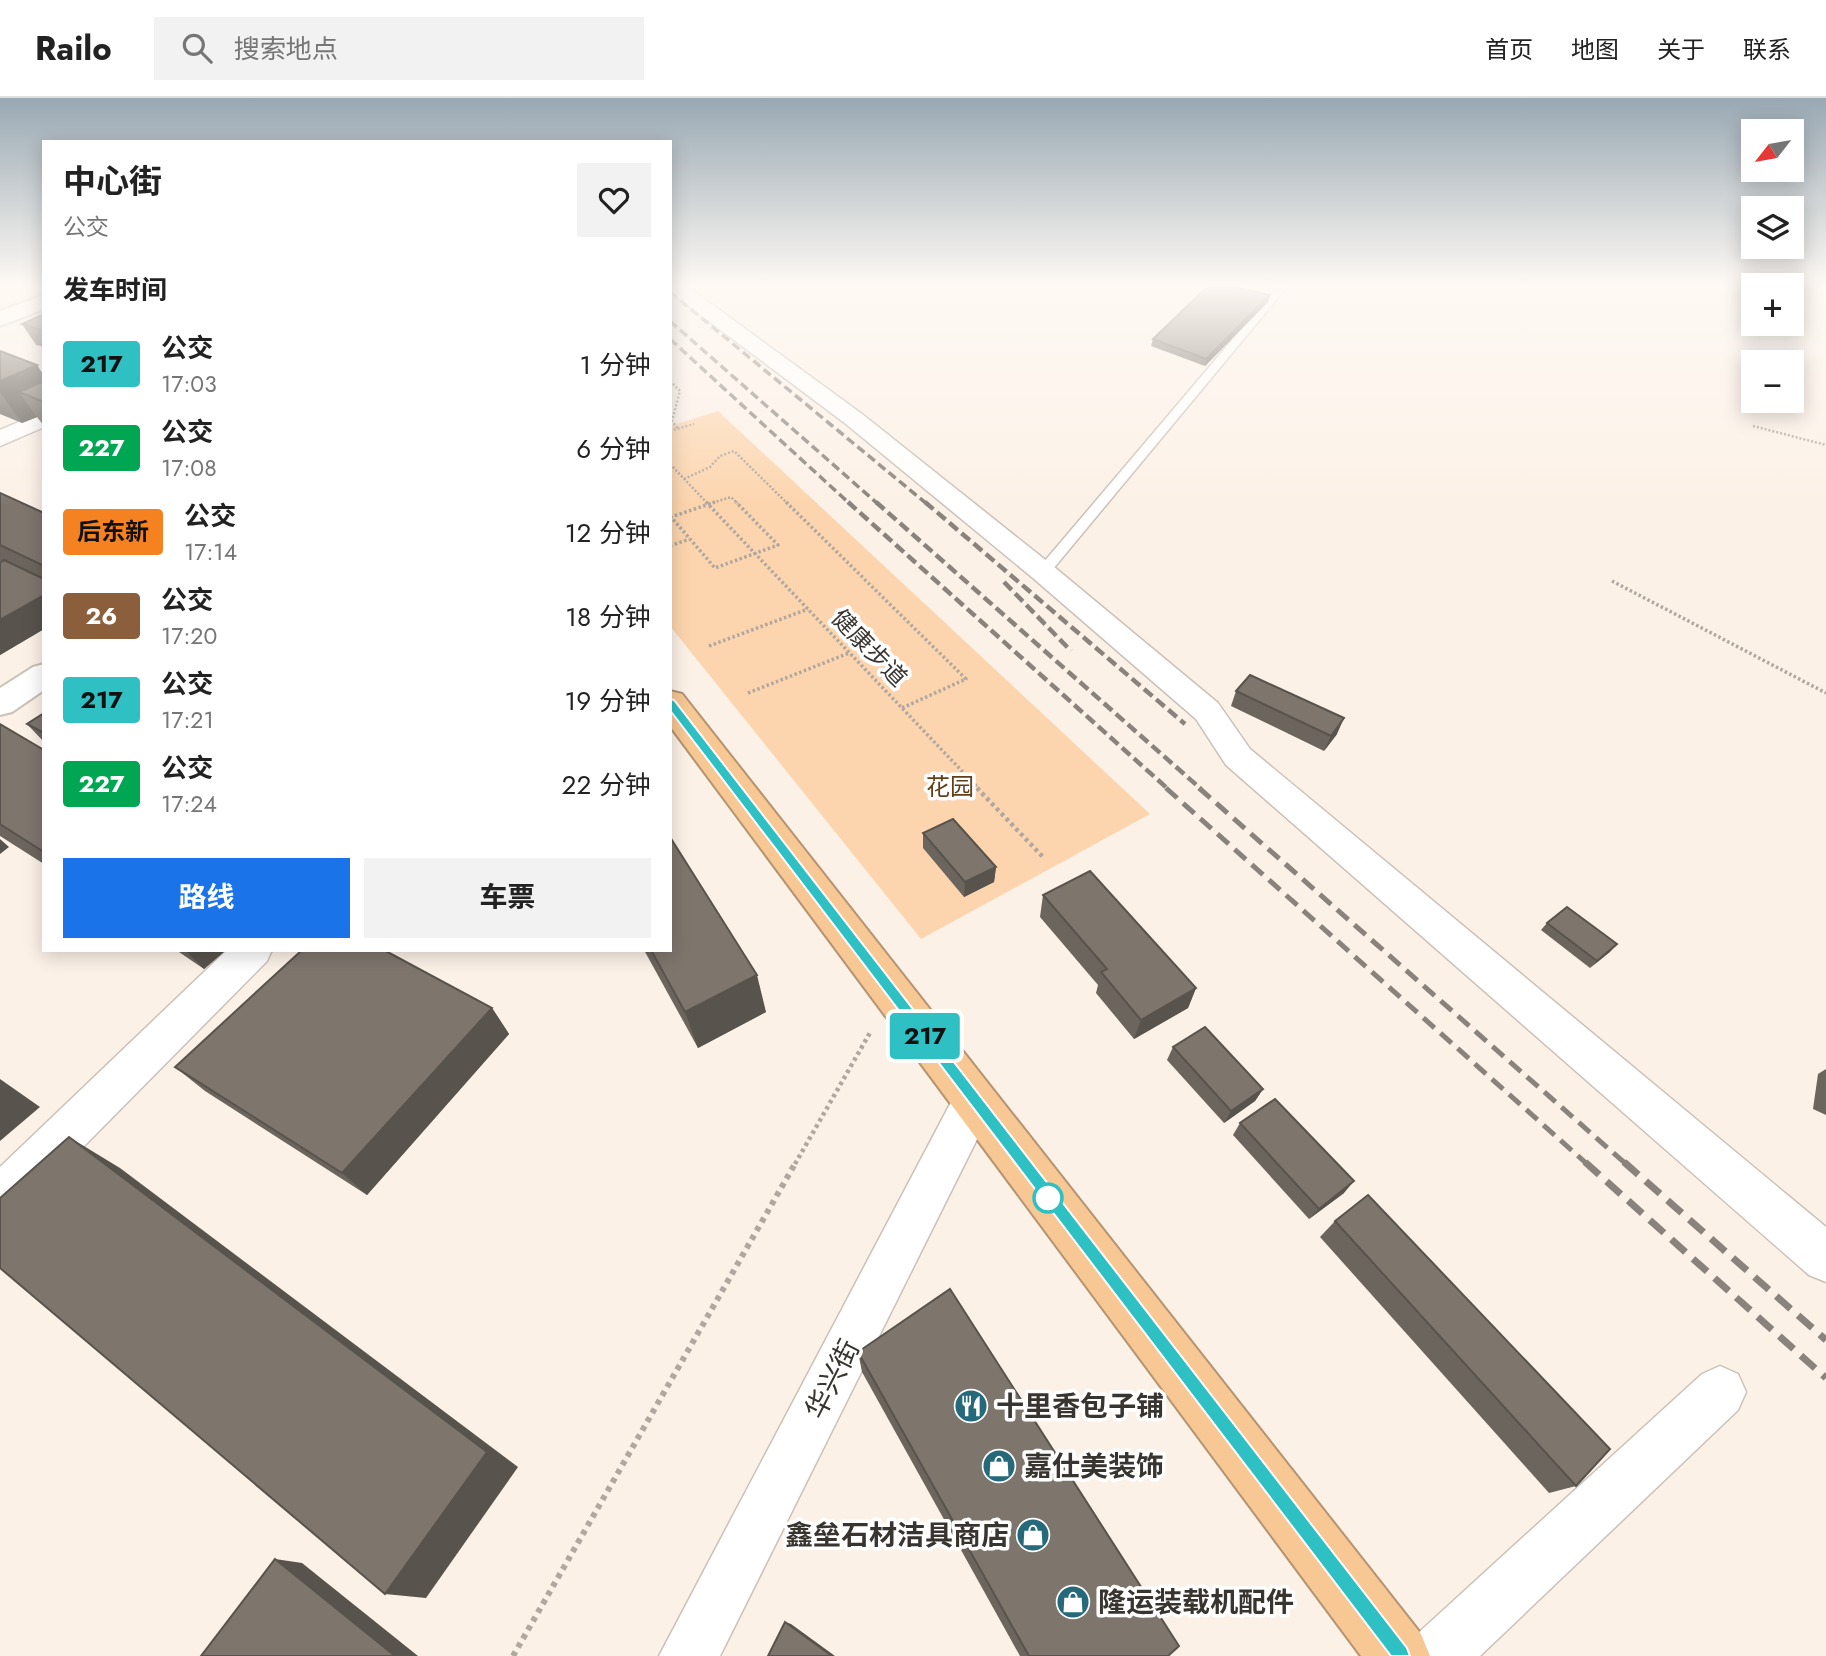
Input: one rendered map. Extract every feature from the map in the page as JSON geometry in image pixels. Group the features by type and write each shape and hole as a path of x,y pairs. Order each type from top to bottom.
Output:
{"highway":[{"path":"672,705 1399,1656"}],"street":[{"path":"775,360 855,419 1043,572 1207,711 1238,757 1826,1258"},
{"path":"0,439 42,419"},
{"path":"0,704 42,675"},
{"path":"0,1199 251,952"},
{"name":"华兴街","path":"689,1656 974,1101"},
{"path":"1437,1656 1720,1392"}],"lane":[{"path":"1043,572 1221,360"}],"path":[{"path":"672,383 680,391 672,422 678,429"},
{"path":"672,430 694,425"},
{"path":"1753,426 1826,446"},
{"path":"684,479 709,467 719,456 734,451 966,680 902,708"},
{"name":"健康步道","path":"672,466 1043,857"},
{"path":"672,517 731,497 778,545 715,568 672,518"},
{"path":"672,545 690,539"},
{"path":"1612,581 1826,693"},
{"path":"709,646 808,609"},
{"path":"748,693 849,653"},
{"path":"513,1656 893,994"}],"green space":[{"name":"花园","path":"718,411 1150,814 921,939 672,628 672,425"}],"building":[{"path":"0,360 23,360 37,365 0,381"},
{"path":"42,382 42,401 19,392"},
{"path":"0,493 42,512 42,565 0,545"},
{"path":"4,560 42,578 42,596 0,620 0,563"},
{"path":"1250,675 1344,718 1331,736 1236,691"},
{"path":"42,714 42,732 27,724"},
{"path":"0,724 42,749 42,851 0,824"},
{"path":"953,819 996,867 965,882 923,833"},
{"path":"672,840 757,975 685,1012 652,952 672,952"},
{"path":"1090,871 1196,988 1141,1020 1101,972 1107,969 1043,895"},
{"path":"1567,907 1617,944 1597,961 1547,923"},
{"path":"300,952 388,952 492,1008 342,1173 175,1067"},
{"path":"1205,1027 1263,1089 1231,1111 1173,1047"},
{"path":"1275,1099 1354,1181 1319,1209 1240,1123"},
{"path":"69,1137 487,1452 385,1594 0,1268 0,1198"},
{"path":"1368,1195 1610,1449 1576,1486 1335,1221"},
{"path":"950,1289 1179,1646 1168,1656 1029,1656 858,1352"},
{"path":"275,1559 395,1656 201,1656"},
{"path":"785,1622 832,1656 768,1656"}],"railway":[{"path":"693,360 850,504"},
{"path":"714,360 878,504"},
{"path":"752,360 927,504"},
{"path":"848,502 1168,789"},
{"path":"876,502 1201,789"},
{"path":"925,502 1185,724"},
{"path":"1004,582 1071,651"},
{"path":"1166,788 1587,1164"},
{"path":"1199,788 1626,1164"},
{"path":"1585,1162 1826,1378"},
{"path":"1624,1162 1826,1340"}],"bus line":[{"name":"217","path":"672,706 1399,1656"}],"place":[{"name":"十里香包子铺","path":"971,1406"},
{"name":"嘉仕美装饰","path":"999,1466"},
{"name":"鑫垒石材洁具商店","path":"1033,1535"},
{"name":"隆运装载机配件","path":"1073,1602"}]}
